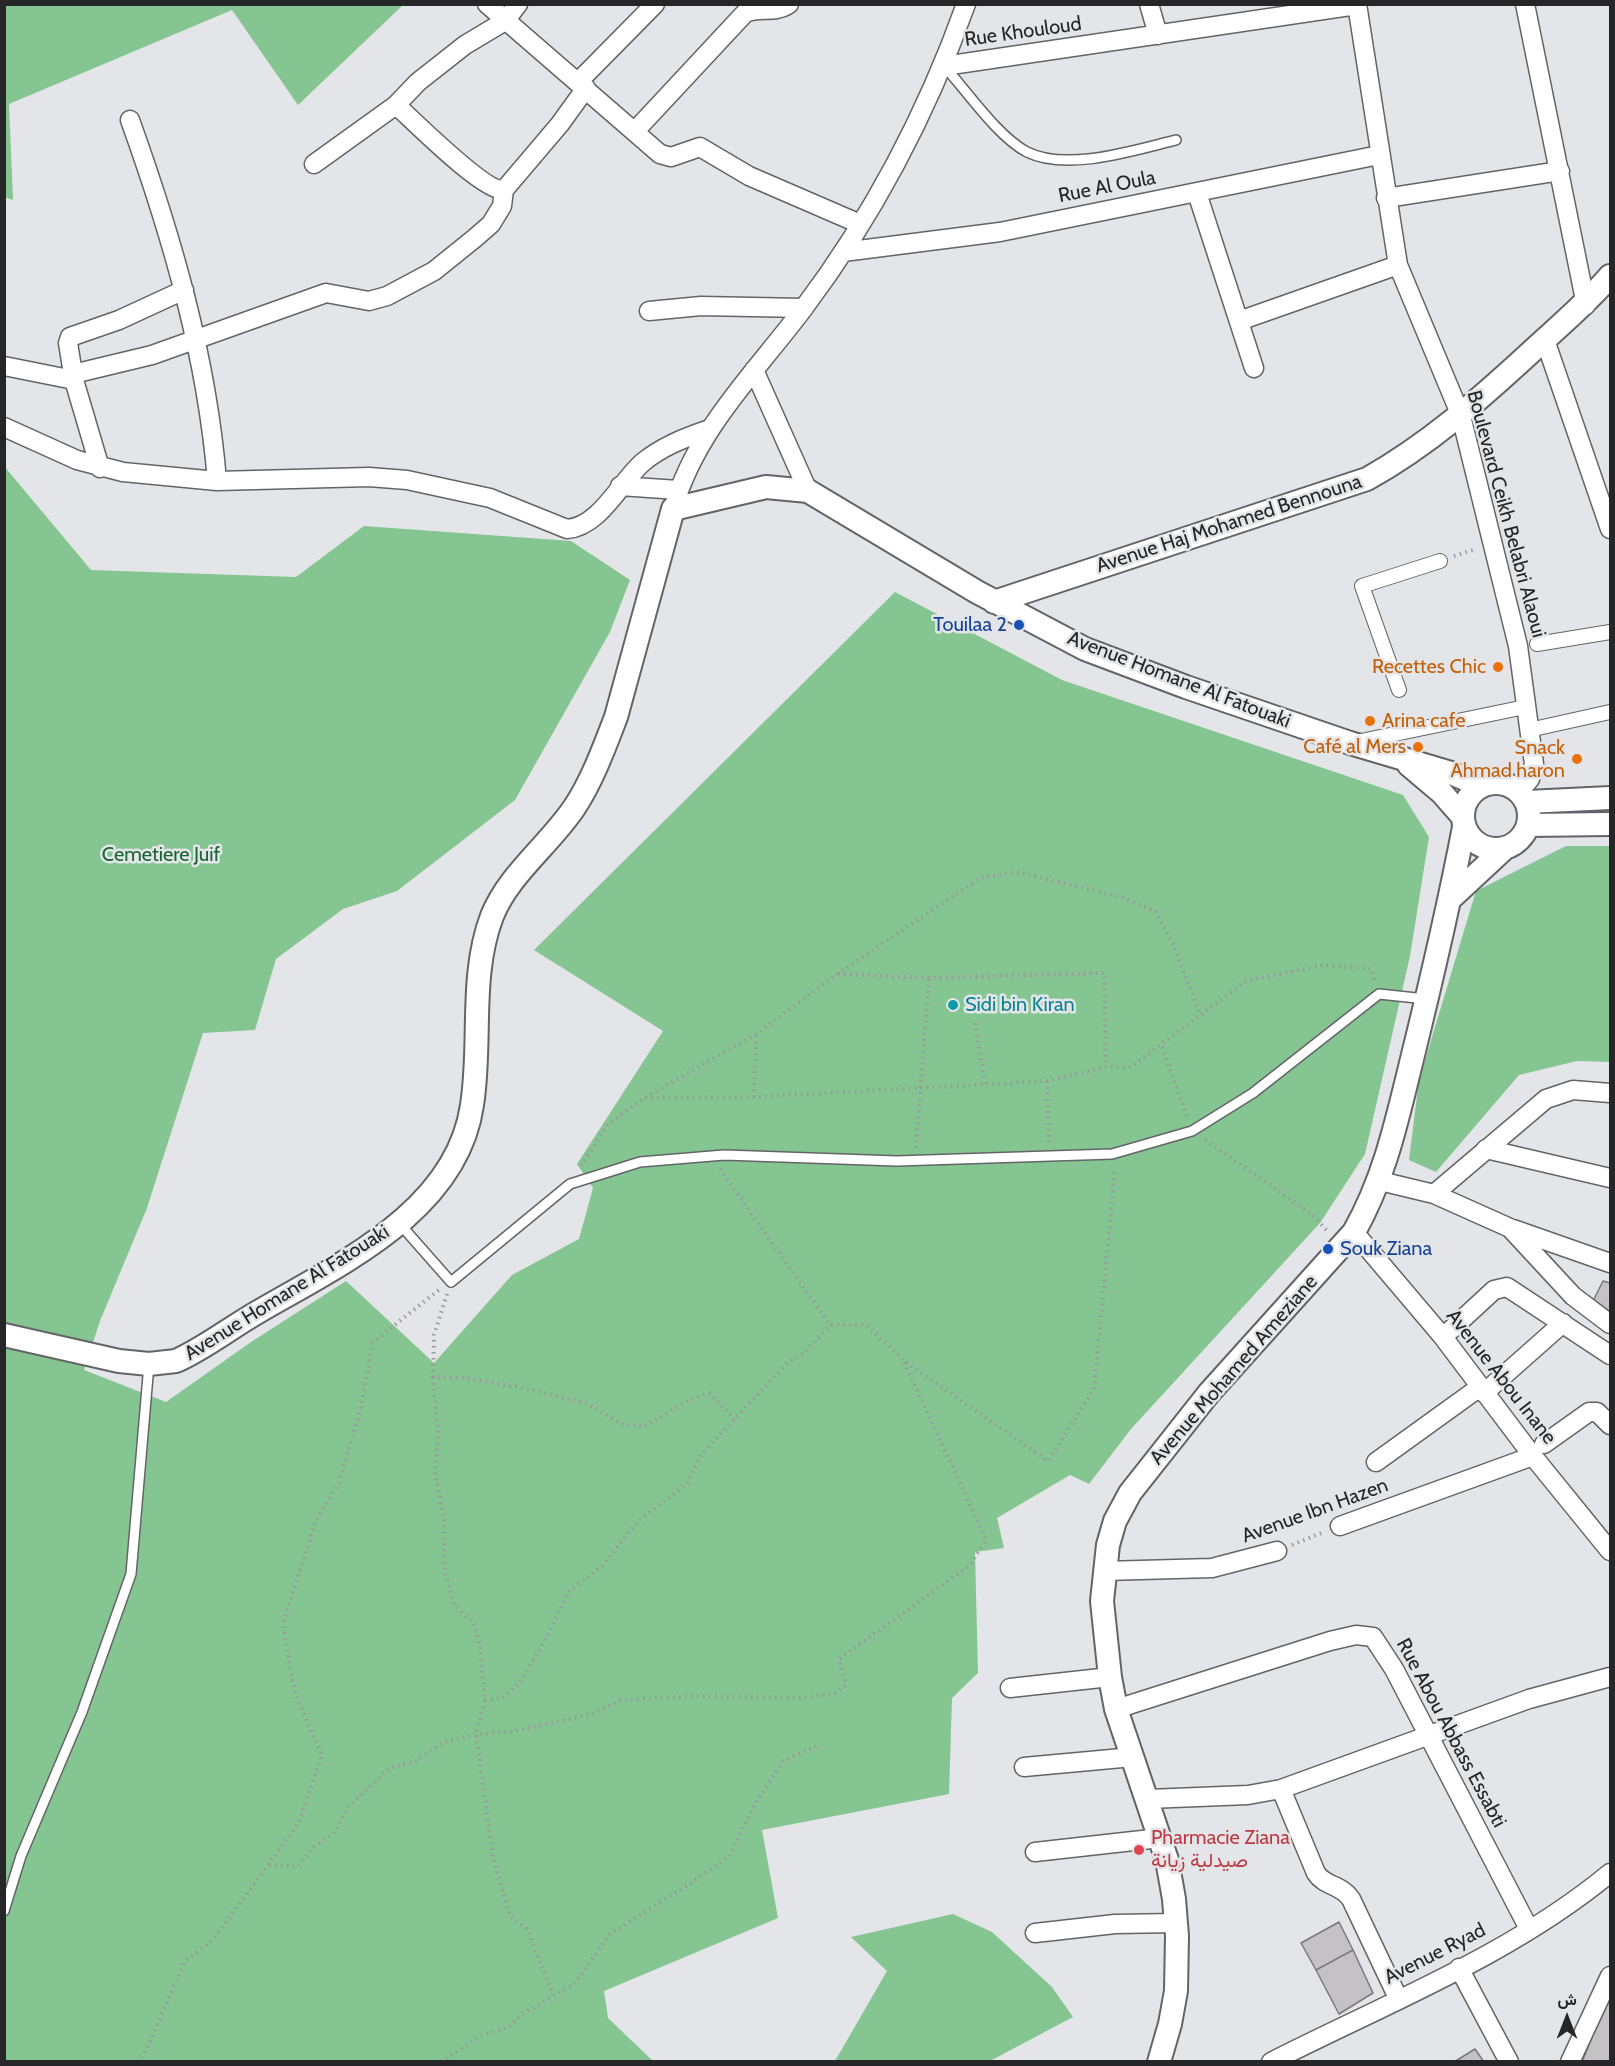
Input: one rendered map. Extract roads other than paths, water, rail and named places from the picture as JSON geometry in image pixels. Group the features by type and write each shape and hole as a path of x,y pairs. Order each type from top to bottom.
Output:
{"street":[{"path":"487,4 660,154 671,157 700,147 749,176 860,224"},
{"path":"314,164 396,105 450,57 505,21 518,4"},
{"path":"4,366 74,377 152,355 326,293 369,301 411,285 458,254 491,224 502,206 504,190 553,133 582,85 655,4"},
{"path":"635,131 745,13 755,9 783,9 789,4"},
{"name":"Avenue Homane Al Fatouaki","path":"4,1335 119,1361 149,1364 176,1361 202,1348 351,1256 399,1223 432,1191 463,1140 474,1089 477,990 486,932 505,893 574,807 603,751 616,717 676,500 707,430 804,308 843,252 901,156 944,66 966,4"},
{"path":"1149,4 1158,35"},
{"path":"1525,4 1586,304"},
{"name":"Rue Khouloud","path":"944,66 1357,5"},
{"name":"Boulevard Ceikh Belabri Alaoui","path":"1357,5 1398,265 1461,416 1518,646 1534,768 1523,797"},
{"path":"396,105 465,168 496,189 504,190"},
{"path":"130,120 164,217 184,290 213,429 217,481"},
{"name":"Rue Al Oula","path":"843,252 1000,232 1379,155"},
{"path":"1386,198 1560,171"},
{"path":"1197,193 1254,368"},
{"path":"1239,321 1398,265"},
{"name":"Avenue Haj Mohamed Bennouna","path":"994,602 1367,479 1388,468 1461,416 1586,304 1611,276"},
{"path":"100,468 74,377 68,343 70,337 119,320 184,290"},
{"path":"649,311 701,306 804,308"},
{"path":"1545,340 1611,530"},
{"path":"754,370 808,491"},
{"path":"4,427 49,449 100,468 217,481 369,477 407,480 490,498 567,529 586,522 601,510 620,486 661,449 707,430"},
{"path":"620,486 676,500"},
{"name":"Avenue Homane Al Fatouaki","path":"676,500 766,487 808,491 994,602 1085,649 1350,743 1451,773 1482,786"},
{"path":"1399,690 1362,586 1440,561"},
{"path":"1537,644 1611,632"},
{"path":"1350,743 1525,707"},
{"path":"1529,730 1611,712"},
{"name":"Avenue Homane Al Fatouaki","path":"1404,760 1441,792 1464,822"},
{"path":"1505,848 1494,849 1482,846 1471,838 1464,822 1465,804 1482,786 1501,783 1523,797 1611,798"},
{"path":"1450,899 1505,848 1516,843 1528,825 1530,813 1523,797"},
{"name":"Avenue Mohamed Ameziane","path":"1158,2061 1175,2000 1176,1923 1171,1877 1148,1799 1116,1710 1110,1677 1103,1628 1104,1571 1115,1521 1130,1493 1209,1393 1348,1239 1380,1181 1450,899 1464,822"},
{"path":"1528,825 1611,824"},
{"path":"1434,1194 1526,1113 1553,1095 1573,1090 1611,1093"},
{"path":"1485,1149 1611,1178"},
{"path":"1380,1181 1434,1194 1510,1228 1611,1263"},
{"path":"1510,1228 1573,1296 1611,1324"},
{"name":"Avenue Abou Inane","path":"1348,1239 1443,1337 1482,1390 1539,1450 1611,1551"},
{"path":"1443,1337 1499,1287 1511,1288 1611,1355"},
{"path":"1376,1462 1482,1390 1563,1323"},
{"name":"Avenue Ibn Hazen","path":"1340,1526 1539,1450 1589,1412 1597,1412 1611,1425"},
{"name":"Avenue Ibn Hazen","path":"1104,1571 1212,1568 1278,1551"},
{"name":"Rue Abou Abbass Essabti","path":"1116,1710 1220,1674 1363,1634 1373,1637 1381,1647 1529,1929"},
{"path":"1010,1688 1110,1677"},
{"path":"1148,1799 1248,1795 1281,1790 1529,1699 1611,1677"},
{"path":"1024,1767 1133,1758"},
{"path":"1281,1790 1316,1873 1324,1883 1345,1889 1398,1998"},
{"path":"1035,1852 1160,1838"},
{"name":"Avenue Ryad","path":"1271,2061 1459,1968 1606,1882"},
{"path":"1035,1933 1115,1924 1176,1923"},
{"path":"1459,1968 1510,2061"},
{"path":"1570,2061 1611,1976"}],"lane":[{"path":"944,66 1014,142 1028,152 1046,158 1067,159 1115,155 1176,140"},
{"path":"399,1223 451,1282 570,1184 640,1162 711,1156 915,1161 1116,1153 1192,1131 1253,1094 1379,994 1426,1000"},
{"path":"4,1911 21,1856 82,1712 131,1574 149,1364"}],"place":[{"name":"Touilaa 2","path":"1019,625"},
{"name":"Recettes Chic","path":"1498,667"},
{"name":"Arina cafe","path":"1370,721"},
{"name":"Café al Mers","path":"1418,747"},
{"name":"Snack Ahmad haron","path":"1577,759"},
{"name":"Sidi bin Kiran","path":"953,1005"},
{"name":"Souk Ziana","path":"1328,1249"},
{"name":"Pharmacie Ziana صيدلية زيانة","path":"1139,1850"}],"park label":[{"name":"Cemetiere Juif","path":"161,855"}]}
